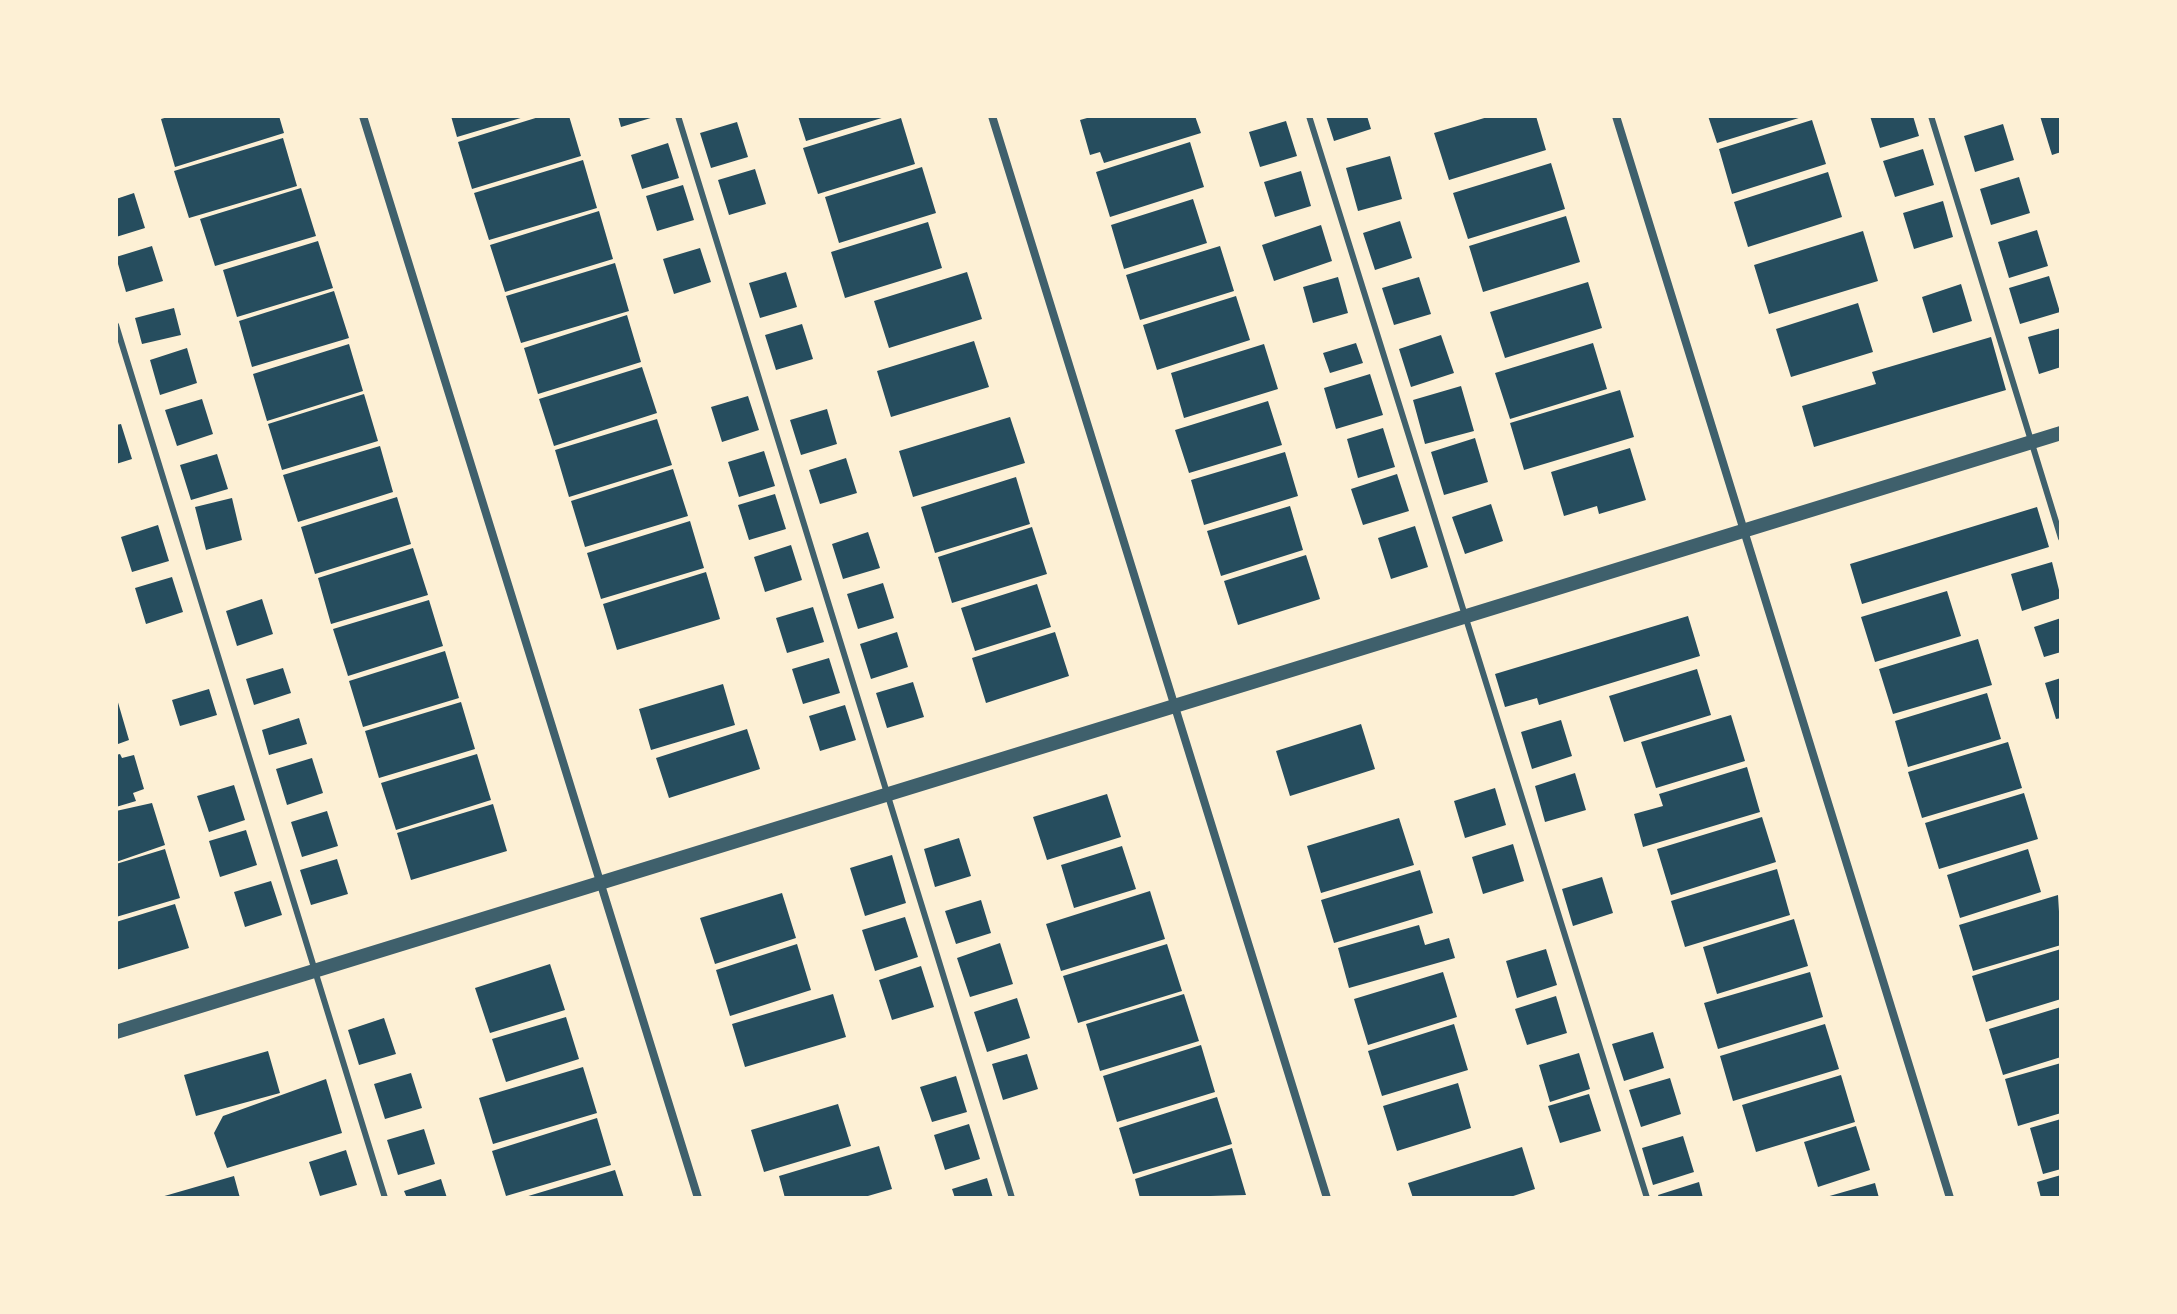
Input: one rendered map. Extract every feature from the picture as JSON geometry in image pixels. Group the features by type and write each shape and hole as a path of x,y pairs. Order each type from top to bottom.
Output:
{"street":[{"path":"363,116 698,1198"},
{"path":"992,116 1327,1198"},
{"path":"1616,116 1950,1198"},
{"path":"116,1032 2061,433"}],"lane":[{"path":"678,116 1012,1198"},
{"path":"1309,116 1647,1198"},
{"path":"1931,116 2061,538"},
{"path":"116,325 385,1198"}],"building":[{"path":"171,116 279,116 284,133 175,167 161,119"},
{"path":"451,116 524,116 524,117 457,137"},
{"path":"542,116 569,116 581,156 472,189 458,142"},
{"path":"618,116 654,116 654,117 621,127"},
{"path":"798,116 885,116 885,117 806,141"},
{"path":"1094,116 1195,116 1201,133 1104,163 1100,152 1090,155 1080,120"},
{"path":"1326,116 1367,116 1371,129 1334,141"},
{"path":"1491,116 1536,116 1546,150 1449,180 1434,133"},
{"path":"1708,116 1801,116 1802,117 1717,143"},
{"path":"1870,116 1913,116 1919,136 1880,148"},
{"path":"2040,116 2061,116 2061,152 2052,155"},
{"path":"901,118 915,164 818,194 803,148"},
{"path":"1812,120 1826,164 1732,194 1719,149"},
{"path":"1286,121 1297,156 1260,167 1249,132"},
{"path":"737,122 748,157 711,168 700,133"},
{"path":"2003,124 2014,160 1975,172 1964,136"},
{"path":"283,138 297,186 189,218 174,171"},
{"path":"1190,142 1204,187 1110,217 1096,172"},
{"path":"668,143 679,178 642,189 631,155"},
{"path":"1923,149 1934,185 1895,197 1883,161"},
{"path":"1390,156 1402,199 1358,211 1346,168"},
{"path":"583,160 597,208 489,240 474,193"},
{"path":"1551,163 1565,209 1468,239 1453,193"},
{"path":"922,167 936,213 839,243 825,197"},
{"path":"755,169 766,204 729,215 718,180"},
{"path":"1301,171 1311,206 1275,217 1264,182"},
{"path":"1828,172 1842,217 1748,247 1734,202"},
{"path":"2019,177 2030,213 1991,225 1980,189"},
{"path":"683,185 694,220 657,231 646,196"},
{"path":"301,188 316,236 215,266 200,219"},
{"path":"134,193 145,228 116,237 116,199"},
{"path":"1193,199 1207,243 1124,269 1111,225"},
{"path":"1943,201 1953,237 1914,249 1903,213"},
{"path":"599,211 613,259 505,292 490,245"},
{"path":"1566,216 1580,262 1483,292 1469,246"},
{"path":"1400,221 1412,258 1375,270 1363,233"},
{"path":"928,222 942,268 845,298 831,252"},
{"path":"1321,225 1332,261 1274,281 1262,245"},
{"path":"2037,230 2048,266 2009,278 1998,242"},
{"path":"1863,231 1878,281 1769,314 1754,265"},
{"path":"318,241 333,288 237,317 223,270"},
{"path":"152,246 163,281 126,292 116,257"},
{"path":"1220,246 1234,291 1140,320 1126,275"},
{"path":"700,248 711,282 674,294 663,259"},
{"path":"615,263 629,311 521,343 506,296"},
{"path":"786,272 797,307 760,318 749,283"},
{"path":"967,272 982,319 889,348 874,301"},
{"path":"2049,276 2060,312 2020,324 2009,288"},
{"path":"1338,277 1348,313 1313,323 1303,287"},
{"path":"1419,277 1431,314 1394,325 1382,288"},
{"path":"1588,282 1602,328 1505,358 1490,312"},
{"path":"1961,284 1972,321 1933,333 1922,297"},
{"path":"334,291 349,338 252,367 239,321"},
{"path":"1236,296 1250,340 1157,370 1143,325"},
{"path":"1858,303 1873,352 1791,377 1776,329"},
{"path":"174,308 181,335 142,344 135,318"},
{"path":"627,315 641,362 538,394 524,348"},
{"path":"802,324 813,359 776,370 765,335"},
{"path":"2061,328 2061,367 2039,374 2028,337"},
{"path":"1441,335 1454,373 1411,387 1399,349"},
{"path":"1991,337 2006,390 1814,447 1802,406 1876,384 1872,372"},
{"path":"974,341 989,387 891,417 877,371"},
{"path":"1356,343 1363,363 1330,373 1323,353"},
{"path":"1593,343 1607,389 1510,419 1495,373"},
{"path":"349,344 363,391 267,421 253,374"},
{"path":"1264,344 1278,389 1184,418 1171,373"},
{"path":"187,348 197,383 160,395 150,360"},
{"path":"642,367 657,413 554,446 539,399"},
{"path":"1370,374 1383,415 1336,429 1324,388"},
{"path":"1461,386 1474,431 1425,444 1413,400"},
{"path":"1620,390 1634,437 1524,470 1510,423"},
{"path":"364,394 378,441 282,470 268,424"},
{"path":"748,396 759,430 722,442 711,407"},
{"path":"202,399 213,434 177,446 165,410"},
{"path":"1268,401 1282,445 1189,473 1175,430"},
{"path":"827,409 837,444 801,455 790,420"},
{"path":"1010,417 1025,463 913,497 899,451"},
{"path":"657,419 672,465 569,497 555,450"},
{"path":"121,424 132,459 116,464 116,425"},
{"path":"1383,428 1395,467 1358,478 1347,439"},
{"path":"1475,438 1488,482 1444,495 1431,452"},
{"path":"380,446 393,492 298,522 283,475"},
{"path":"1630,448 1646,500 1599,514 1597,506 1564,516 1551,472"},
{"path":"764,451 775,486 739,497 728,462"},
{"path":"1285,452 1298,496 1204,525 1191,480"},
{"path":"217,454 228,489 191,500 180,465"},
{"path":"846,458 857,493 820,504 809,470"},
{"path":"673,469 688,516 585,547 571,501"},
{"path":"1397,474 1409,511 1363,525 1351,489"},
{"path":"1016,477 1030,524 935,553 921,507"},
{"path":"775,494 786,529 749,540 738,505"},
{"path":"397,497 411,544 315,574 301,527"},
{"path":"232,498 242,540 206,550 195,507"},
{"path":"1491,504 1503,541 1465,554 1452,517"},
{"path":"1290,506 1303,550 1221,576 1207,531"},
{"path":"2037,507 2049,547 1862,604 1850,564"},
{"path":"690,521 704,568 601,599 587,553"},
{"path":"158,525 169,561 132,572 121,537"},
{"path":"1415,526 1428,567 1391,579 1378,538"},
{"path":"1032,527 1047,574 952,603 938,557"},
{"path":"868,532 880,568 843,579 832,544"},
{"path":"791,545 802,580 765,592 754,557"},
{"path":"413,548 428,595 331,624 318,578"},
{"path":"1306,555 1320,599 1238,625 1224,581"},
{"path":"2052,562 2061,598 2022,611 2011,574"},
{"path":"706,572 720,619 617,650 603,604"},
{"path":"172,577 183,612 146,624 135,588"},
{"path":"883,583 894,618 858,629 847,594"},
{"path":"1037,584 1051,627 975,651 961,608"},
{"path":"1947,591 1961,636 1875,662 1861,617"},
{"path":"262,599 273,634 237,646 226,611"},
{"path":"429,600 443,646 348,676 333,629"},
{"path":"813,607 824,642 787,653 776,618"},
{"path":"1688,616 1700,656 1539,705 1537,698 1505,707 1495,674"},
{"path":"2061,618 2061,652 2044,657 2034,627"},
{"path":"897,632 908,667 871,679 860,644"},
{"path":"1055,632 1069,676 986,703 972,658"},
{"path":"1978,639 1992,685 1893,714 1879,669"},
{"path":"445,651 459,698 363,727 349,681"},
{"path":"829,658 840,693 803,704 792,669"},
{"path":"283,668 291,693 254,705 246,679"},
{"path":"1697,669 1711,715 1624,742 1609,696"},
{"path":"2061,678 2061,718 2056,719 2045,683"},
{"path":"913,682 924,717 887,728 876,693"},
{"path":"723,684 735,725 651,750 639,709"},
{"path":"209,689 217,715 180,726 172,700"},
{"path":"1987,693 2001,739 1908,767 1895,721"},
{"path":"117,699 129,740 118,744 116,749"},
{"path":"461,702 475,749 379,778 365,731"},
{"path":"845,705 856,740 820,751 809,716"},
{"path":"1731,715 1745,761 1656,788 1641,742"},
{"path":"299,718 307,744 269,755 262,730"},
{"path":"1561,720 1572,756 1532,769 1521,732"},
{"path":"1361,724 1375,769 1290,796 1276,751"},
{"path":"747,729 760,769 669,798 656,758"},
{"path":"2008,742 2022,788 1922,818 1908,772"},
{"path":"120,754 122,758 134,755 144,789 133,793 136,801 116,807 116,755"},
{"path":"477,754 491,800 396,830 381,783"},
{"path":"312,758 323,793 287,805 276,769"},
{"path":"1747,767 1760,812 1643,847 1634,814 1663,806 1659,794"},
{"path":"1575,773 1586,810 1545,822 1535,786"},
{"path":"234,785 245,820 209,832 197,796"},
{"path":"1495,788 1506,825 1465,838 1454,801"},
{"path":"2024,793 2038,839 1939,869 1925,823"},
{"path":"1107,794 1121,837 1047,860 1033,817"},
{"path":"152,803 165,845 116,862 116,811"},
{"path":"493,804 507,851 411,880 397,833"},
{"path":"327,811 338,846 302,857 291,822"},
{"path":"1762,817 1776,862 1671,895 1657,849"},
{"path":"1399,818 1414,865 1321,893 1307,846"},
{"path":"246,830 257,865 220,877 209,841"},
{"path":"959,838 971,876 935,887 924,849"},
{"path":"1513,844 1524,881 1483,894 1472,857"},
{"path":"1122,846 1136,889 1074,908 1061,865"},
{"path":"165,849 180,898 116,917 116,864"},
{"path":"2028,849 2041,892 1960,918 1947,875"},
{"path":"892,855 906,903 865,916 850,868"},
{"path":"337,859 348,894 311,905 300,870"},
{"path":"1777,869 1790,915 1685,947 1671,901"},
{"path":"1420,870 1433,913 1334,943 1321,900"},
{"path":"1602,877 1613,913 1573,926 1562,889"},
{"path":"271,881 282,915 245,927 234,892"},
{"path":"1150,891 1165,939 1061,971 1046,924"},
{"path":"782,893 796,938 715,964 700,918"},
{"path":"2058,895 2061,945 1973,971 1959,925"},
{"path":"981,900 991,933 956,944 945,911"},
{"path":"175,904 189,948 116,970 116,922"},
{"path":"905,917 918,957 875,971 862,930"},
{"path":"1794,919 1808,966 1717,994 1703,947"},
{"path":"1419,925 1425,945 1449,938 1455,958 1349,988 1338,948"},
{"path":"1000,943 1013,984 970,997 957,958"},
{"path":"797,944 811,990 730,1016 716,970"},
{"path":"1167,944 1182,991 1078,1023 1063,976"},
{"path":"1546,949 1557,985 1517,998 1506,961"},
{"path":"2061,949 2061,999 1986,1022 1972,976"},
{"path":"550,964 565,1010 490,1033 475,988"},
{"path":"921,966 934,1007 892,1020 879,980"},
{"path":"1443,972 1457,1017 1368,1045 1354,999"},
{"path":"1810,972 1823,1017 1718,1049 1704,1003"},
{"path":"833,994 846,1037 745,1067 732,1024"},
{"path":"1184,994 1199,1041 1100,1071 1086,1024"},
{"path":"1556,996 1567,1033 1527,1045 1515,1009"},
{"path":"1017,998 1030,1038 987,1052 974,1012"},
{"path":"2061,1007 2061,1057 2003,1075 1989,1029"},
{"path":"566,1017 579,1059 506,1082 492,1039"},
{"path":"384,1018 396,1054 359,1065 348,1030"},
{"path":"1454,1024 1468,1070 1382,1096 1368,1051"},
{"path":"1825,1024 1839,1069 1733,1101 1720,1056"},
{"path":"1653,1032 1664,1068 1624,1081 1612,1044"},
{"path":"1201,1045 1215,1092 1117,1122 1103,1076"},
{"path":"268,1051 280,1093 196,1116 184,1075"},
{"path":"1579,1053 1590,1089 1550,1102 1539,1065"},
{"path":"1027,1054 1038,1089 1003,1100 992,1064"},
{"path":"2061,1063 2061,1113 2018,1126 2005,1079"},
{"path":"583,1067 597,1113 493,1144 479,1098"},
{"path":"411,1073 422,1108 385,1119 374,1084"},
{"path":"1841,1075 1855,1122 1756,1152 1742,1105"},
{"path":"956,1076 967,1112 932,1122 920,1087"},
{"path":"1670,1078 1681,1114 1641,1127 1629,1090"},
{"path":"326,1079 342,1133 227,1168 214,1133 223,1116"},
{"path":"1458,1083 1471,1128 1397,1151 1383,1106"},
{"path":"1589,1094 1601,1131 1560,1143 1548,1106"},
{"path":"1217,1097 1232,1144 1133,1174 1119,1128"},
{"path":"838,1104 851,1146 764,1172 751,1130"},
{"path":"597,1118 611,1165 506,1196 492,1151"},
{"path":"2061,1119 2061,1169 2043,1174 2030,1128"},
{"path":"969,1124 980,1159 945,1170 934,1135"},
{"path":"1856,1126 1870,1170 1818,1187 1804,1142"},
{"path":"424,1129 435,1164 398,1175 387,1140"},
{"path":"1683,1136 1694,1172 1653,1185 1642,1148"},
{"path":"879,1146 892,1189 861,1198 785,1198 779,1176"},
{"path":"1522,1147 1535,1189 1507,1198 1413,1198 1408,1183"},
{"path":"1232,1148 1246,1195 1140,1198 1135,1179"},
{"path":"346,1150 357,1185 320,1196 309,1162"},
{"path":"615,1170 624,1198 525,1198 525,1197"},
{"path":"2061,1175 2061,1198 2041,1198 2037,1182"},
{"path":"234,1176 240,1198 161,1197"},
{"path":"987,1178 993,1198 955,1198 952,1189"},
{"path":"441,1179 447,1198 407,1198 404,1191"},
{"path":"1699,1182 1703,1198 1659,1198 1658,1195"},
{"path":"1875,1183 1879,1198 1826,1198 1826,1197"}]}
